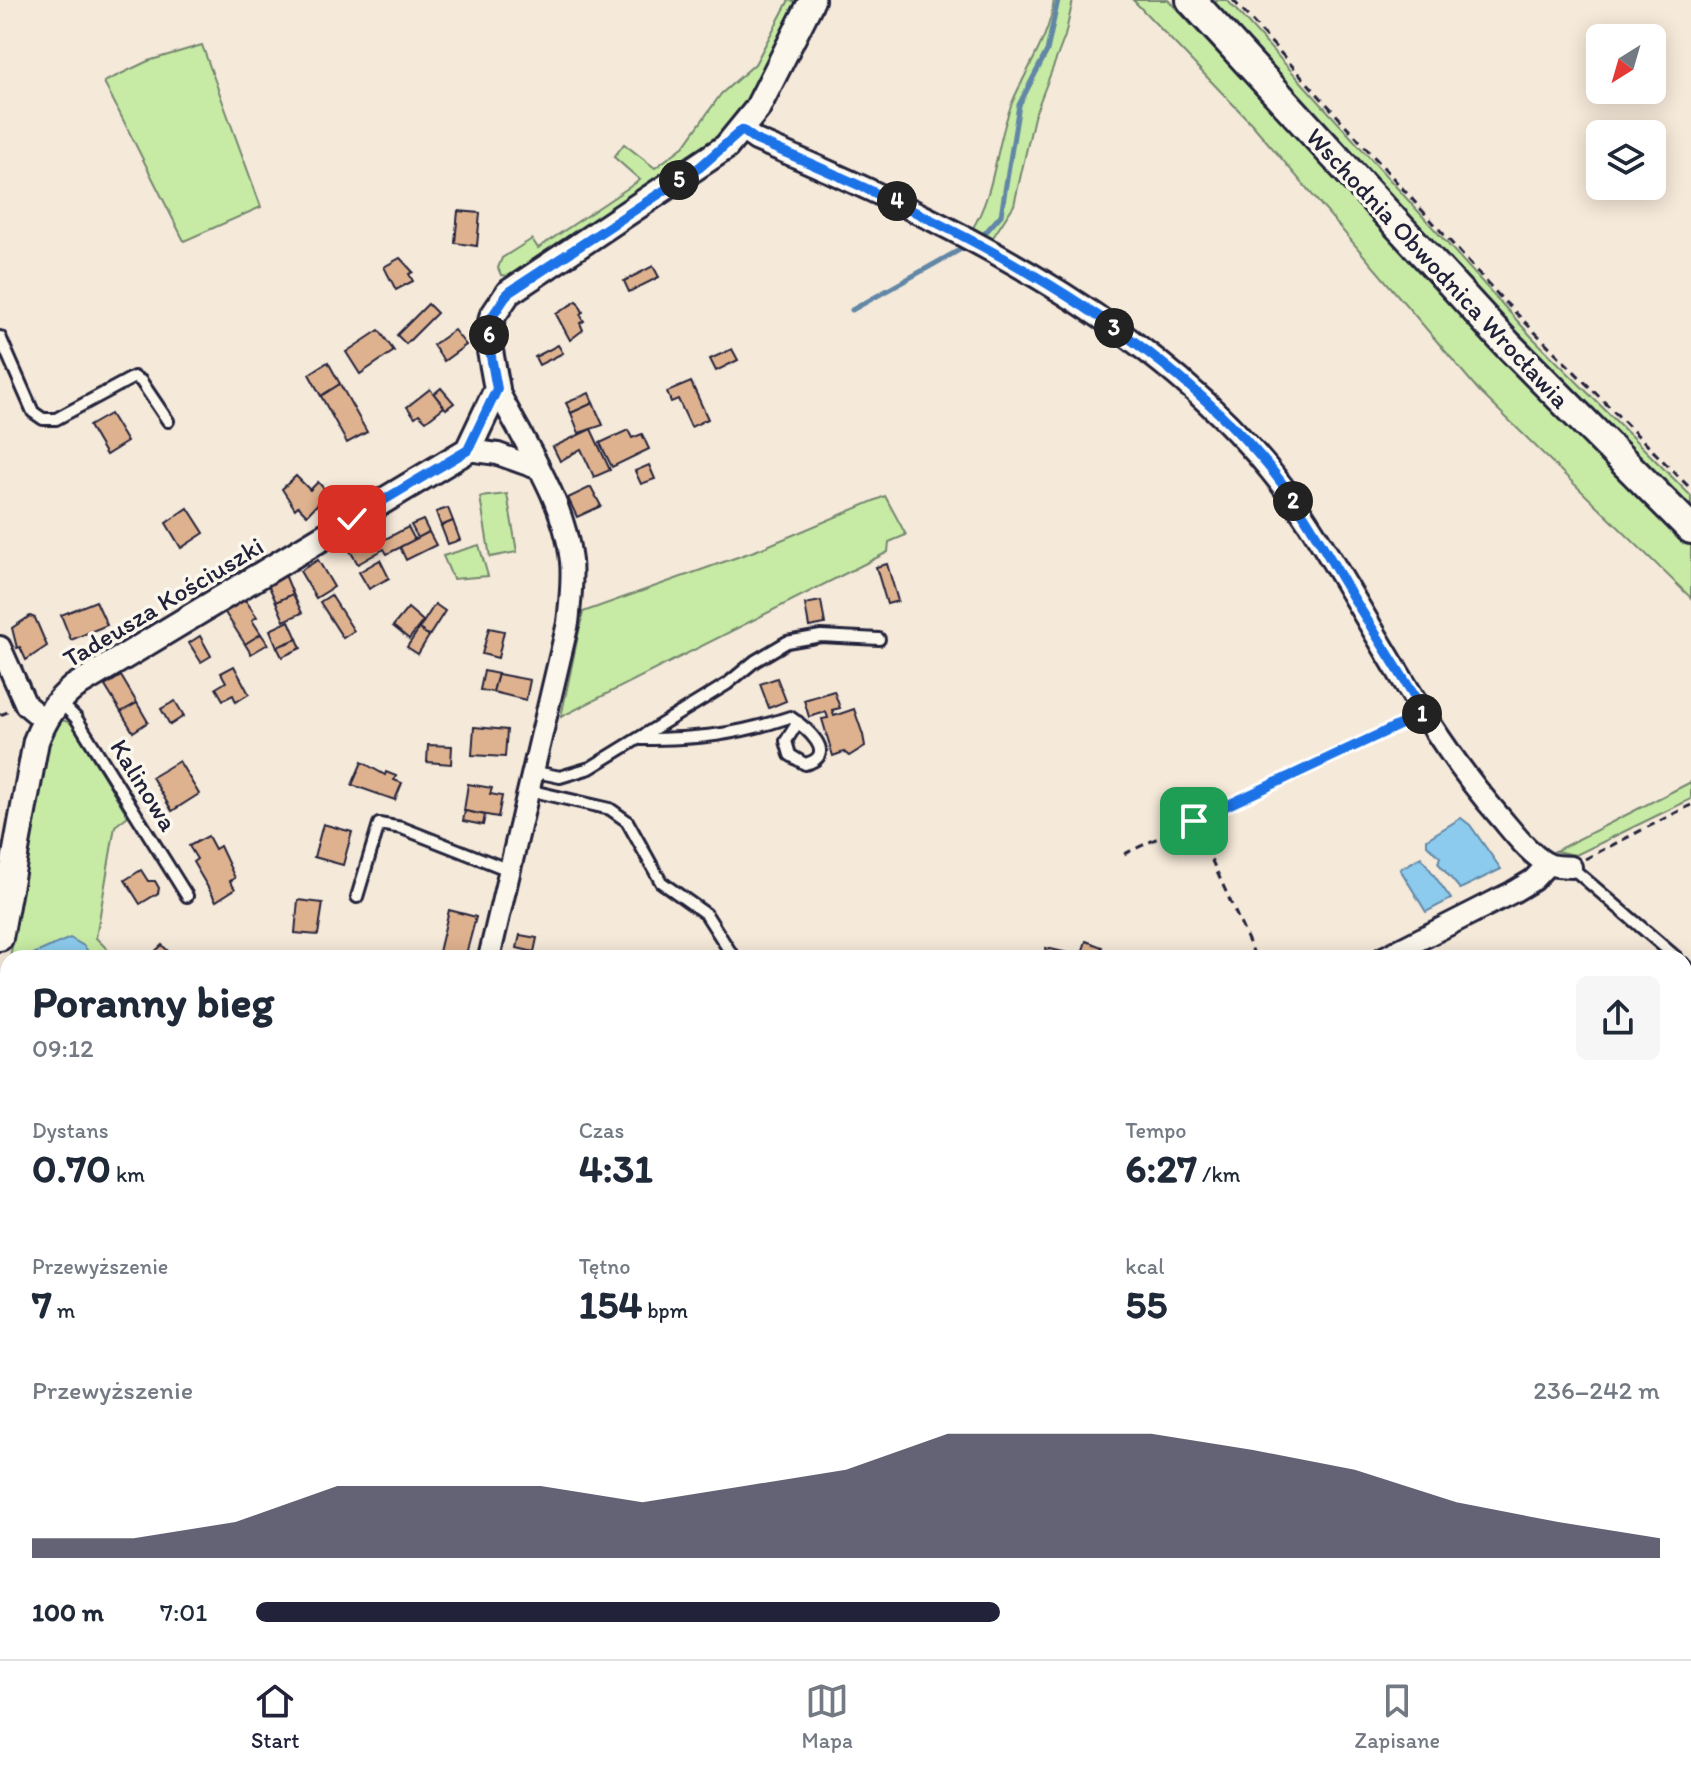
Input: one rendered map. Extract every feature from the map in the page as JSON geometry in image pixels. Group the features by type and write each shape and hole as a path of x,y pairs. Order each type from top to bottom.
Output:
{"main road":[{"name":"Wschodnia Obwodnica Wrocławia","path":"1191,0 1507,344 1691,529"}],"street":[{"path":"491,950 568,623 572,590 566,536 537,468 497,389 488,340 492,317 508,293 700,167 742,130 757,109 812,0"},
{"path":"742,130 756,140 875,190 985,248 1120,332 1206,399 1268,465 1284,488 1468,781 1548,864 1571,867"},
{"path":"497,389 468,450 498,454 537,468"},
{"name":"Tadeusza Kościuszki","path":"51,710 74,687 468,450"},
{"path":"0,647 26,705 51,710 36,741 0,938"},
{"path":"1399,950 1513,892 1533,880 1548,864"}],"lane":[{"path":"0,337 33,412 43,419 56,419 134,377 141,381 168,421"},
{"path":"529,780 572,775 590,768 787,642 821,636 879,639"},
{"name":"Kalinowa","path":"51,710 76,718 187,896"},
{"path":"639,739 698,739 745,733 790,717 798,722"},
{"path":"529,780 610,809 627,821 661,882 706,914 729,950"},
{"path":"357,897 379,824 402,828 509,870"},
{"path":"1571,867 1668,950"}],"path":[{"path":"1233,0 1501,298 1691,489"},
{"path":"1124,854 1425,713"},
{"path":"1571,867 1691,805"},
{"path":"1194,821 1252,950"}],"green space":[{"path":"789,0 802,3 732,129 526,266 509,276 501,275 498,268 502,258 532,239 538,248 640,180 614,157 624,144 655,168 684,146 721,94 755,64"},
{"path":"1054,0 1073,0 1065,36 1034,117 1014,205 990,242 971,231 986,201 1006,119 1043,40"},
{"path":"1133,0 1168,0 1576,434 1691,544 1691,598 1480,392 1252,124"},
{"path":"1212,0 1227,0 1531,336 1691,496 1691,511 1493,310"},
{"path":"202,45 261,207 184,241 104,82 148,61"},
{"path":"507,494 517,552 490,557 480,497"},
{"path":"885,496 906,535 889,542 888,552 561,717 583,612 760,549"},
{"path":"479,545 488,576 453,579 443,556"},
{"path":"59,719 71,723 128,816 115,826 96,938 108,950 11,950 48,737"},
{"path":"1691,782 1691,799 1576,855 1555,851"}],"water":[{"path":"1461,818 1470,825 1501,869 1460,889 1438,863 1440,857 1427,845 1427,839"},
{"path":"1421,857 1451,899 1426,912 1400,869"},
{"path":"70,938 87,950 42,950"}],"building":[{"path":"458,211 480,213 477,246 455,243"},
{"path":"400,258 413,272 409,274 413,281 396,290 384,267"},
{"path":"653,266 659,277 629,292 624,281"},
{"path":"577,301 583,312 580,314 584,321 580,323 583,330 570,340 556,314"},
{"path":"428,304 437,313 406,344 397,335"},
{"path":"379,330 394,351 360,374 346,352"},
{"path":"454,330 466,345 444,361 433,345"},
{"path":"558,345 563,353 539,365 535,357"},
{"path":"732,349 738,360 716,371 710,359"},
{"path":"328,362 340,384 321,396 309,374"},
{"path":"691,382 708,419 691,427 678,399 671,402 667,392"},
{"path":"340,384 367,432 347,443 321,396"},
{"path":"441,388 454,403 446,409 434,394"},
{"path":"430,389 444,407 426,421 419,414 415,417 407,407"},
{"path":"589,393 593,403 571,413 566,403"},
{"path":"593,403 603,425 579,433 571,413"},
{"path":"110,414 127,442 106,455 89,426"},
{"path":"591,429 610,470 594,477 581,449 560,461 553,447"},
{"path":"628,430 632,438 642,434 649,449 612,467 600,443"},
{"path":"649,465 655,479 641,484 635,471"},
{"path":"296,476 310,490 318,482 328,493 307,515 298,506 295,509 282,489"},
{"path":"591,487 601,506 577,517 568,498"},
{"path":"188,508 204,533 181,548 166,523"},
{"path":"448,508 453,521 441,526 436,512"},
{"path":"423,520 429,532 418,538 411,525"},
{"path":"453,521 460,540 448,544 441,526"},
{"path":"408,527 415,540 387,554 384,549 358,564 347,546 373,531 380,542"},
{"path":"429,532 436,545 406,560 400,547"},
{"path":"318,560 334,587 316,598 300,571"},
{"path":"380,560 389,578 369,589 359,572"},
{"path":"887,564 898,601 887,604 876,567"},
{"path":"284,572 293,594 276,602 266,580"},
{"path":"293,594 302,613 284,621 276,602"},
{"path":"331,595 354,631 343,638 320,602"},
{"path":"244,598 257,617 252,620 261,634 245,644 224,611"},
{"path":"96,601 107,625 71,640 61,615"},
{"path":"821,601 825,624 809,627 805,604"},
{"path":"435,604 445,611 429,636 419,629"},
{"path":"408,608 423,621 409,639 393,626"},
{"path":"30,616 35,618 47,646 26,660 20,647 17,648 12,628"},
{"path":"289,621 297,639 277,647 270,630"},
{"path":"489,628 504,631 498,658 482,654"},
{"path":"419,629 429,636 418,654 407,647"},
{"path":"261,634 268,644 251,654 245,644"},
{"path":"200,636 211,656 201,662 189,643"},
{"path":"297,639 301,648 282,657 277,647"},
{"path":"234,666 249,694 236,702 233,695 223,700 216,688 226,682 221,673"},
{"path":"484,671 498,674 493,692 480,690"},
{"path":"498,674 530,680 526,700 493,692"},
{"path":"121,676 137,703 121,712 105,686"},
{"path":"777,678 786,701 769,708 760,684"},
{"path":"834,691 840,708 832,710 834,716 854,709 863,735 865,746 849,756 844,752 833,756 822,719 828,718 826,712 809,717 804,700"},
{"path":"175,701 184,716 170,725 161,709"},
{"path":"137,703 148,722 133,732 121,712"},
{"path":"474,727 507,730 505,757 472,755"},
{"path":"428,745 452,746 451,764 427,762"},
{"path":"179,761 199,794 172,811 152,777"},
{"path":"362,762 385,775 386,772 396,776 394,780 402,783 395,800 352,785"},
{"path":"468,784 492,788 490,794 502,796 498,817 464,811"},
{"path":"465,811 485,815 483,825 463,821"},
{"path":"323,824 352,832 343,865 314,857"},
{"path":"208,836 215,849 220,846 235,878 230,881 235,889 216,901 193,862 197,859 189,846"},
{"path":"141,870 148,881 155,881 159,888 158,893 140,904 125,880"},
{"path":"298,900 323,903 318,935 295,933"},
{"path":"449,910 476,917 467,950 439,950"},
{"path":"520,935 537,938 534,950 517,948"},
{"path":"1086,941 1102,947 1101,950 1083,950"}],"waterway":[{"path":"985,233 1001,215 1019,105 1047,51 1058,0"},
{"path":"852,310 963,248"}],"route":[{"path":"352,519 468,450 497,389 490,367 488,340 492,317 508,293 535,272 700,167 742,130 756,140 875,190 939,222 1120,332 1217,408 1268,465 1309,523 1425,713 1194,821"}]}
